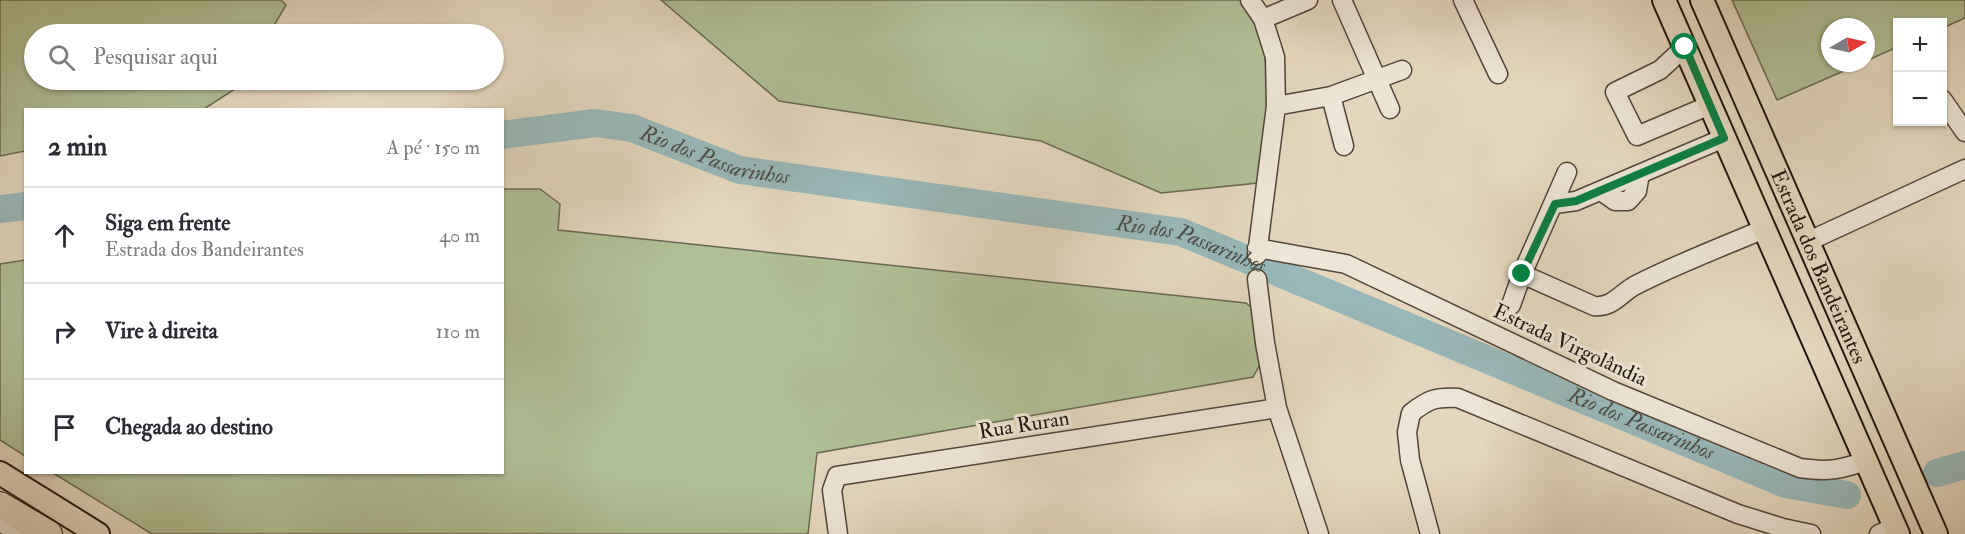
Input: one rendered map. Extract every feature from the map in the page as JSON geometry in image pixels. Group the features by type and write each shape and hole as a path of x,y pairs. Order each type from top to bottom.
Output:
{"highway":[{"path":"0,505 49,534"}],"main road":[{"name":"Estrada dos Bandeirantes","path":"1664,0 1866,461 1891,532"},
{"name":"Estrada dos Bandeirantes","path":"1702,0 1936,534"},
{"path":"1685,47 1684,31 1689,25 1697,22 1717,34"},
{"path":"0,473 98,534"}],"street":[{"path":"1250,0 1263,19 1275,57 1276,106 1331,96 1402,70"},
{"path":"1263,19 1308,0"},
{"path":"1342,0 1390,109"},
{"path":"1463,0 1498,74"},
{"path":"1685,47 1660,70 1615,92 1637,136 1710,105"},
{"path":"1331,96 1344,146"},
{"name":"Estrada Virgolândia","path":"1276,106 1257,251 1346,264 1613,390 1800,468 1823,471 1866,461"},
{"path":"1947,106 1965,132"},
{"path":"1555,204 1576,201 1724,138"},
{"path":"1809,241 1965,169"},
{"path":"1511,305 1522,274 1555,204 1567,172"},
{"path":"1522,274 1594,306 1602,307 1610,304 1634,286 1764,229"},
{"path":"1257,279 1264,343 1277,408 1319,534"},
{"path":"1430,534 1410,460 1407,432 1411,413 1423,404 1438,398 1458,398 1738,514 1811,534"},
{"name":"Rua Ruran","path":"838,534 832,490 837,476 1277,408"},
{"path":"0,522 20,534"}],"green space":[{"path":"0,0 281,0 286,5 275,24 24,24 24,90 233,90 206,108 24,108 24,151 0,156"},
{"path":"661,0 1250,0 1262,18 1269,104 1258,183 1161,193 1041,141 779,101"},
{"path":"1732,0 1965,0 1965,18 1947,26 1947,18 1893,18 1893,49 1875,57 1875,18 1821,18 1821,72 1841,72 1777,100"},
{"path":"504,189 540,189 560,204 558,230 1246,303 1257,312 1263,359 1253,377 817,453 808,534 152,534 55,474 504,474"},
{"path":"24,260 24,455 0,440 0,264"}],"waterway":[{"name":"Rio dos Passarinhos","path":"504,135 595,123 632,128 740,170 1181,232 1786,484 1847,495"},
{"name":"Rio dos Passarinhos","path":"0,209 24,206"},
{"path":"1937,473 1965,465"}],"route":[{"path":"1522,274 1555,204 1576,201 1724,138 1685,47"}]}
